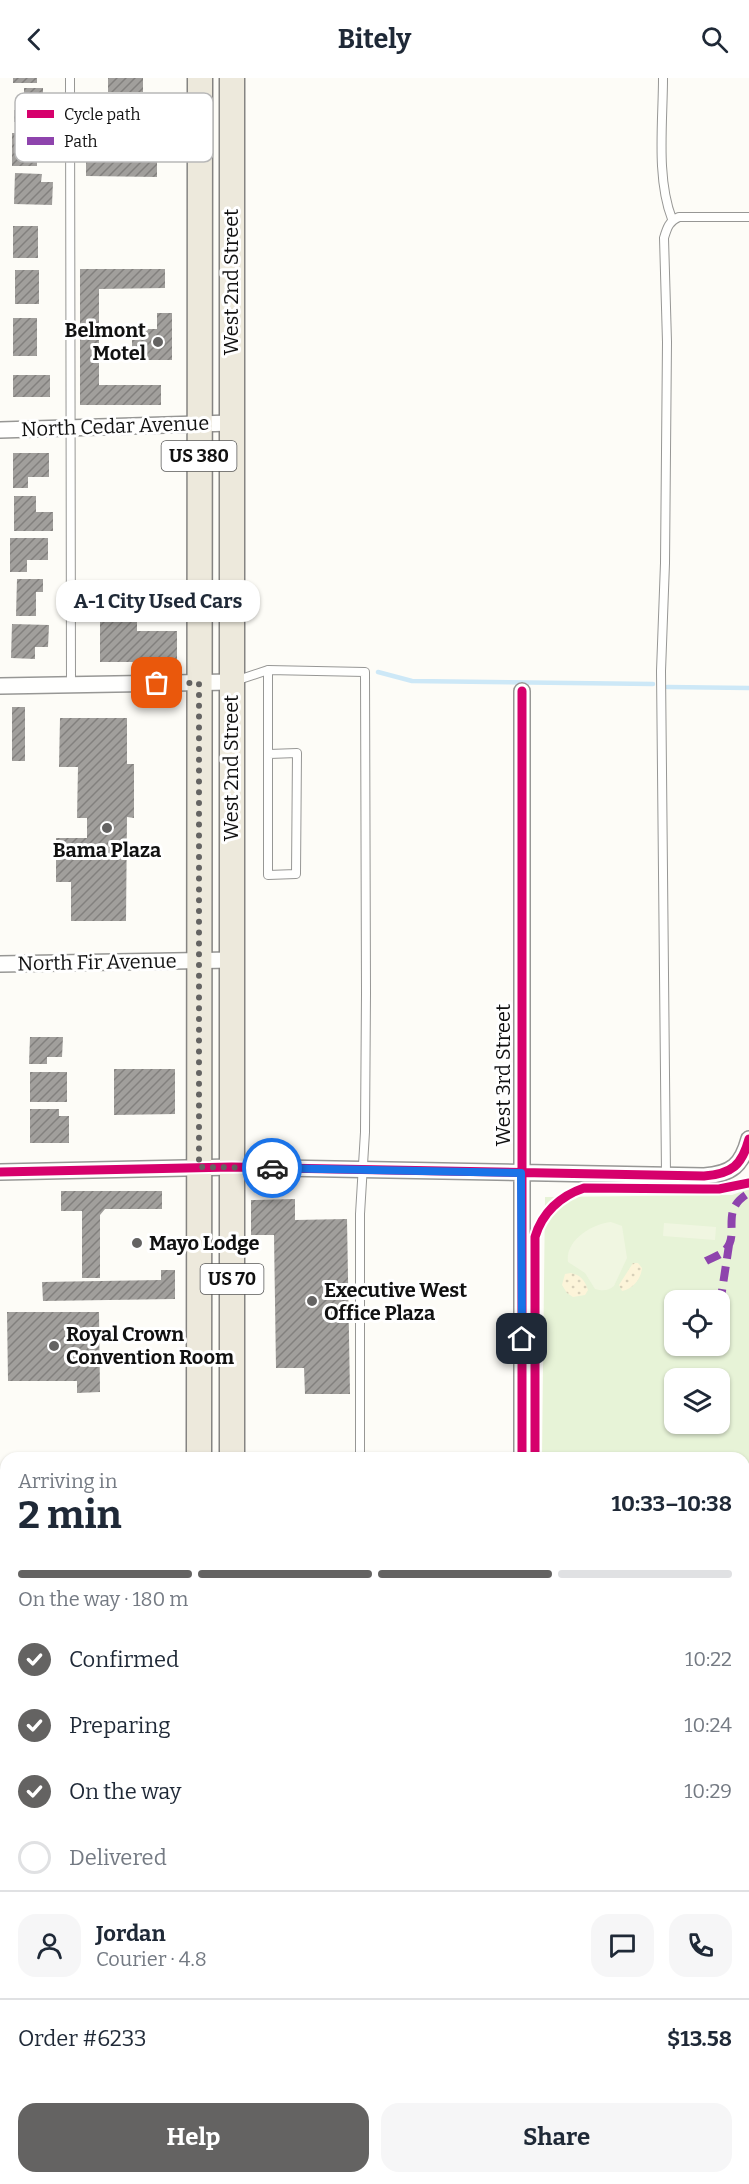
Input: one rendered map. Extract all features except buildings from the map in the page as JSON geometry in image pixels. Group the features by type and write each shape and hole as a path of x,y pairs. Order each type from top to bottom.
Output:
{"main road":[{"name":"West 2nd Street","path":"200,78 200,93"},
{"name":"West 2nd Street","path":"232,78 232,1452"},
{"name":"West 2nd Street","path":"199,1452 200,162"}],"street":[{"name":"North Cedar Avenue","path":"0,430 231,423"},
{"path":"0,686 231,682"},
{"name":"West 3rd Street","path":"522,691 522,1452"},
{"name":"North Fir Avenue","path":"0,964 231,960"},
{"path":"0,1172 232,1167 717,1175 732,1169 740,1162 749,1139"}],"lane":[{"path":"70,78 70,93"},
{"path":"663,78 664,185 666,204 672,219"},
{"path":"70,162 71,685"},
{"path":"666,1175 661,671 665,563 664,246 666,228 672,219 692,215 749,217"},
{"path":"231,682 268,670 365,672 366,993 363,1170 360,1214 360,1452"},
{"path":"268,670 268,875 296,874 297,753 269,754"}],"green space":[{"path":"749,1189 749,1452 542,1452 545,1197 732,1195"},
{"path":"611,1222 622,1226 627,1258 614,1286 607,1290 598,1290 585,1273 568,1262 568,1254 575,1240 581,1235 596,1226"},
{"path":"664,1223 716,1227 715,1240 663,1236"}],"sand":[{"path":"633,1263 638,1263 642,1268 640,1276 633,1286 622,1291 619,1285"},
{"path":"571,1273 584,1281 588,1290 585,1295 573,1297 567,1293 562,1285 565,1274"}],"waterway":[{"path":"378,672 412,681 653,684"},
{"path":"667,687 749,688"}],"marked path":[{"path":"706,1261 729,1246 734,1208 749,1193"},
{"path":"722,1290 729,1245"}],"cycle path":[{"path":"522,691 522,1452"},
{"path":"0,1172 232,1167 704,1176 722,1173 739,1162 749,1139"},
{"path":"535,1452 535,1237 547,1213 567,1196 584,1188 719,1189 749,1183"}],"way so far":[{"path":"157,683 199,683 199,1167 272,1168"}],"place":[{"name":"Belmont Motel","path":"158,342"},
{"name":"A-1 City Used Cars","path":"157,683"},
{"name":"Bama Plaza","path":"107,828"},
{"name":"Mayo Lodge","path":"137,1243"},
{"name":"Executive West Office Plaza","path":"312,1301"},
{"name":"Royal Crown Convention Room","path":"54,1346"}],"route":[{"path":"272,1168 521,1173 522,1339"}]}
